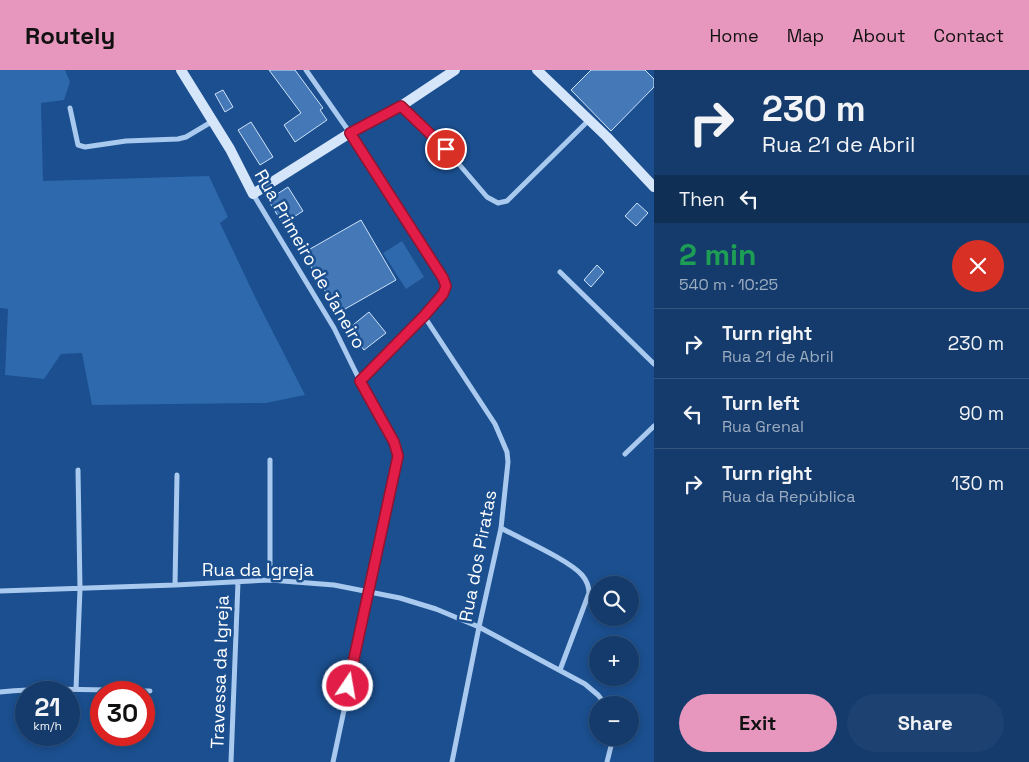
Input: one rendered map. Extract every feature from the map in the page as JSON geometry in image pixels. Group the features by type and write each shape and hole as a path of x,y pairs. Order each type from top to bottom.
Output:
{"street":[{"name":"Rua Primeiro de Janeiro","path":"181,70 230,149 253,194 334,328 360,381 394,442 398,456 333,762"},
{"path":"306,70 350,133 443,278 446,286 424,316 360,381"},
{"path":"253,194 350,133 401,106 454,70"},
{"path":"537,70 654,187"},
{"path":"401,106 446,149 488,197 498,203 507,201 589,120"},
{"path":"70,108 78,144 82,147 126,141 178,139 186,137 213,122"},
{"path":"560,272 654,364"},
{"name":"Rua dos Piratas","path":"424,316 494,424 507,452 508,462 501,528 452,762"},
{"path":"625,454 654,426"},
{"path":"270,460 270,580"},
{"path":"76,681 80,589 78,470"},
{"path":"175,585 177,475"},
{"path":"501,528 565,562 581,574 587,582 589,593 560,670"},
{"name":"Rua da Igreja","path":"0,591 270,580 334,585 400,598 436,609 479,627 585,684 599,696"},
{"name":"Travessa da Igreja","path":"231,762 238,582"},
{"path":"0,692 15,690"},
{"path":"607,762 611,746"}],"shaded area":[{"path":"0,70 65,70 70,82 64,100 41,103 43,181 209,176 228,217 220,223 305,395 266,403 92,405 82,353 61,354 44,379 5,375 8,309 0,308"},
{"path":"402,241 424,277 406,289 383,253"}],"building":[{"path":"269,70 295,70 323,108 320,110 327,120 295,142 284,125 301,113"},
{"path":"591,70 645,70 654,79 654,87 611,131 571,90"},
{"path":"223,90 233,107 225,112 215,94"},
{"path":"251,122 273,157 260,165 238,130"},
{"path":"288,187 303,211 283,224 268,200"},
{"path":"637,203 648,213 636,226 625,216"},
{"path":"361,220 396,280 338,313 303,253"},
{"path":"597,265 604,272 591,287 584,280"},
{"path":"369,312 386,333 364,350 348,329"}],"route":[{"path":"348,686 398,456 394,442 360,381 424,316 443,294 446,286 443,278 350,133 401,106 446,149"}]}
